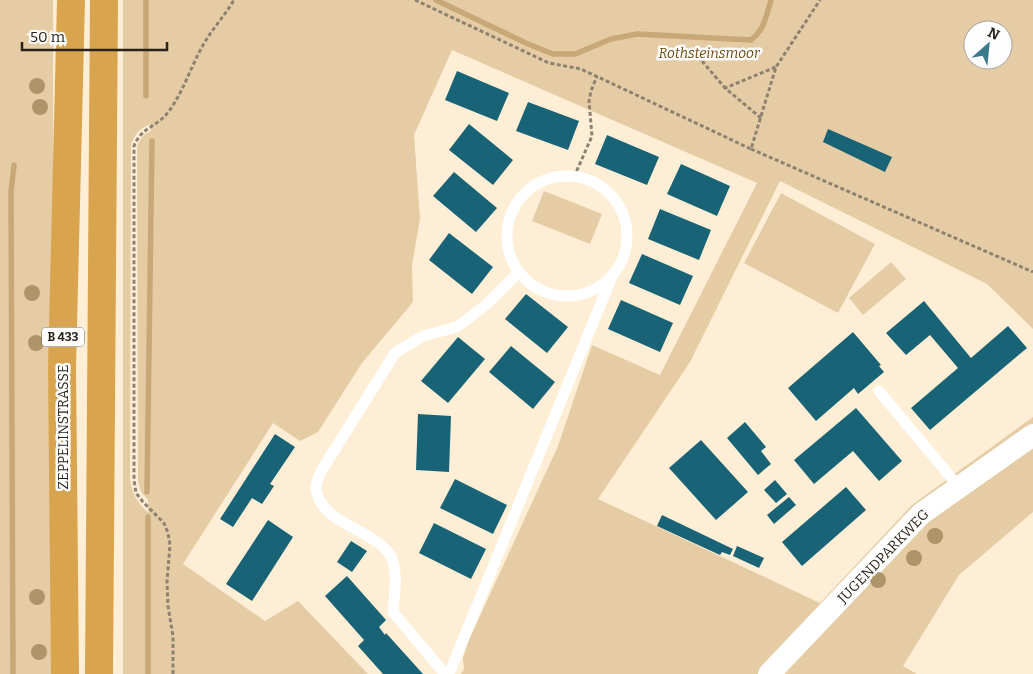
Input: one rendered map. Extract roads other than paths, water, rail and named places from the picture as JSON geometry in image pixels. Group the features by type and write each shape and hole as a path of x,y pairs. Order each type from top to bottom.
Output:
{"highway":[{"name":"ZEPPELINSTRASSE","path":"65,674 62,367 71,0"},
{"name":"B 433","path":"99,674 104,0"}],"street":[{"name":"JUGENDPARKWEG","path":"770,674 921,514 1033,435"}],"lane":[{"path":"449,674 613,274 623,257 627,238 624,218 615,200 601,187 583,178 563,176 544,180 527,191 514,206 508,224 507,244 513,263 525,279 541,290 560,296 580,295 598,287 613,274"},
{"path":"445,674 393,612 395,578 391,556 378,541 339,520 322,505 316,487 320,473 395,353 423,336 458,327 487,304 520,272"},
{"path":"879,391 959,487"}],"waterway":[{"path":"146,0 146,96"},
{"path":"436,0 553,54 575,54 611,39 637,34 751,40 762,27 771,0"},
{"path":"147,492 152,141"},
{"path":"13,674 11,192 14,165"},
{"path":"148,517 148,674"}],"park label":[{"name":"Rothsteinsmoor","path":"709,53"}]}
